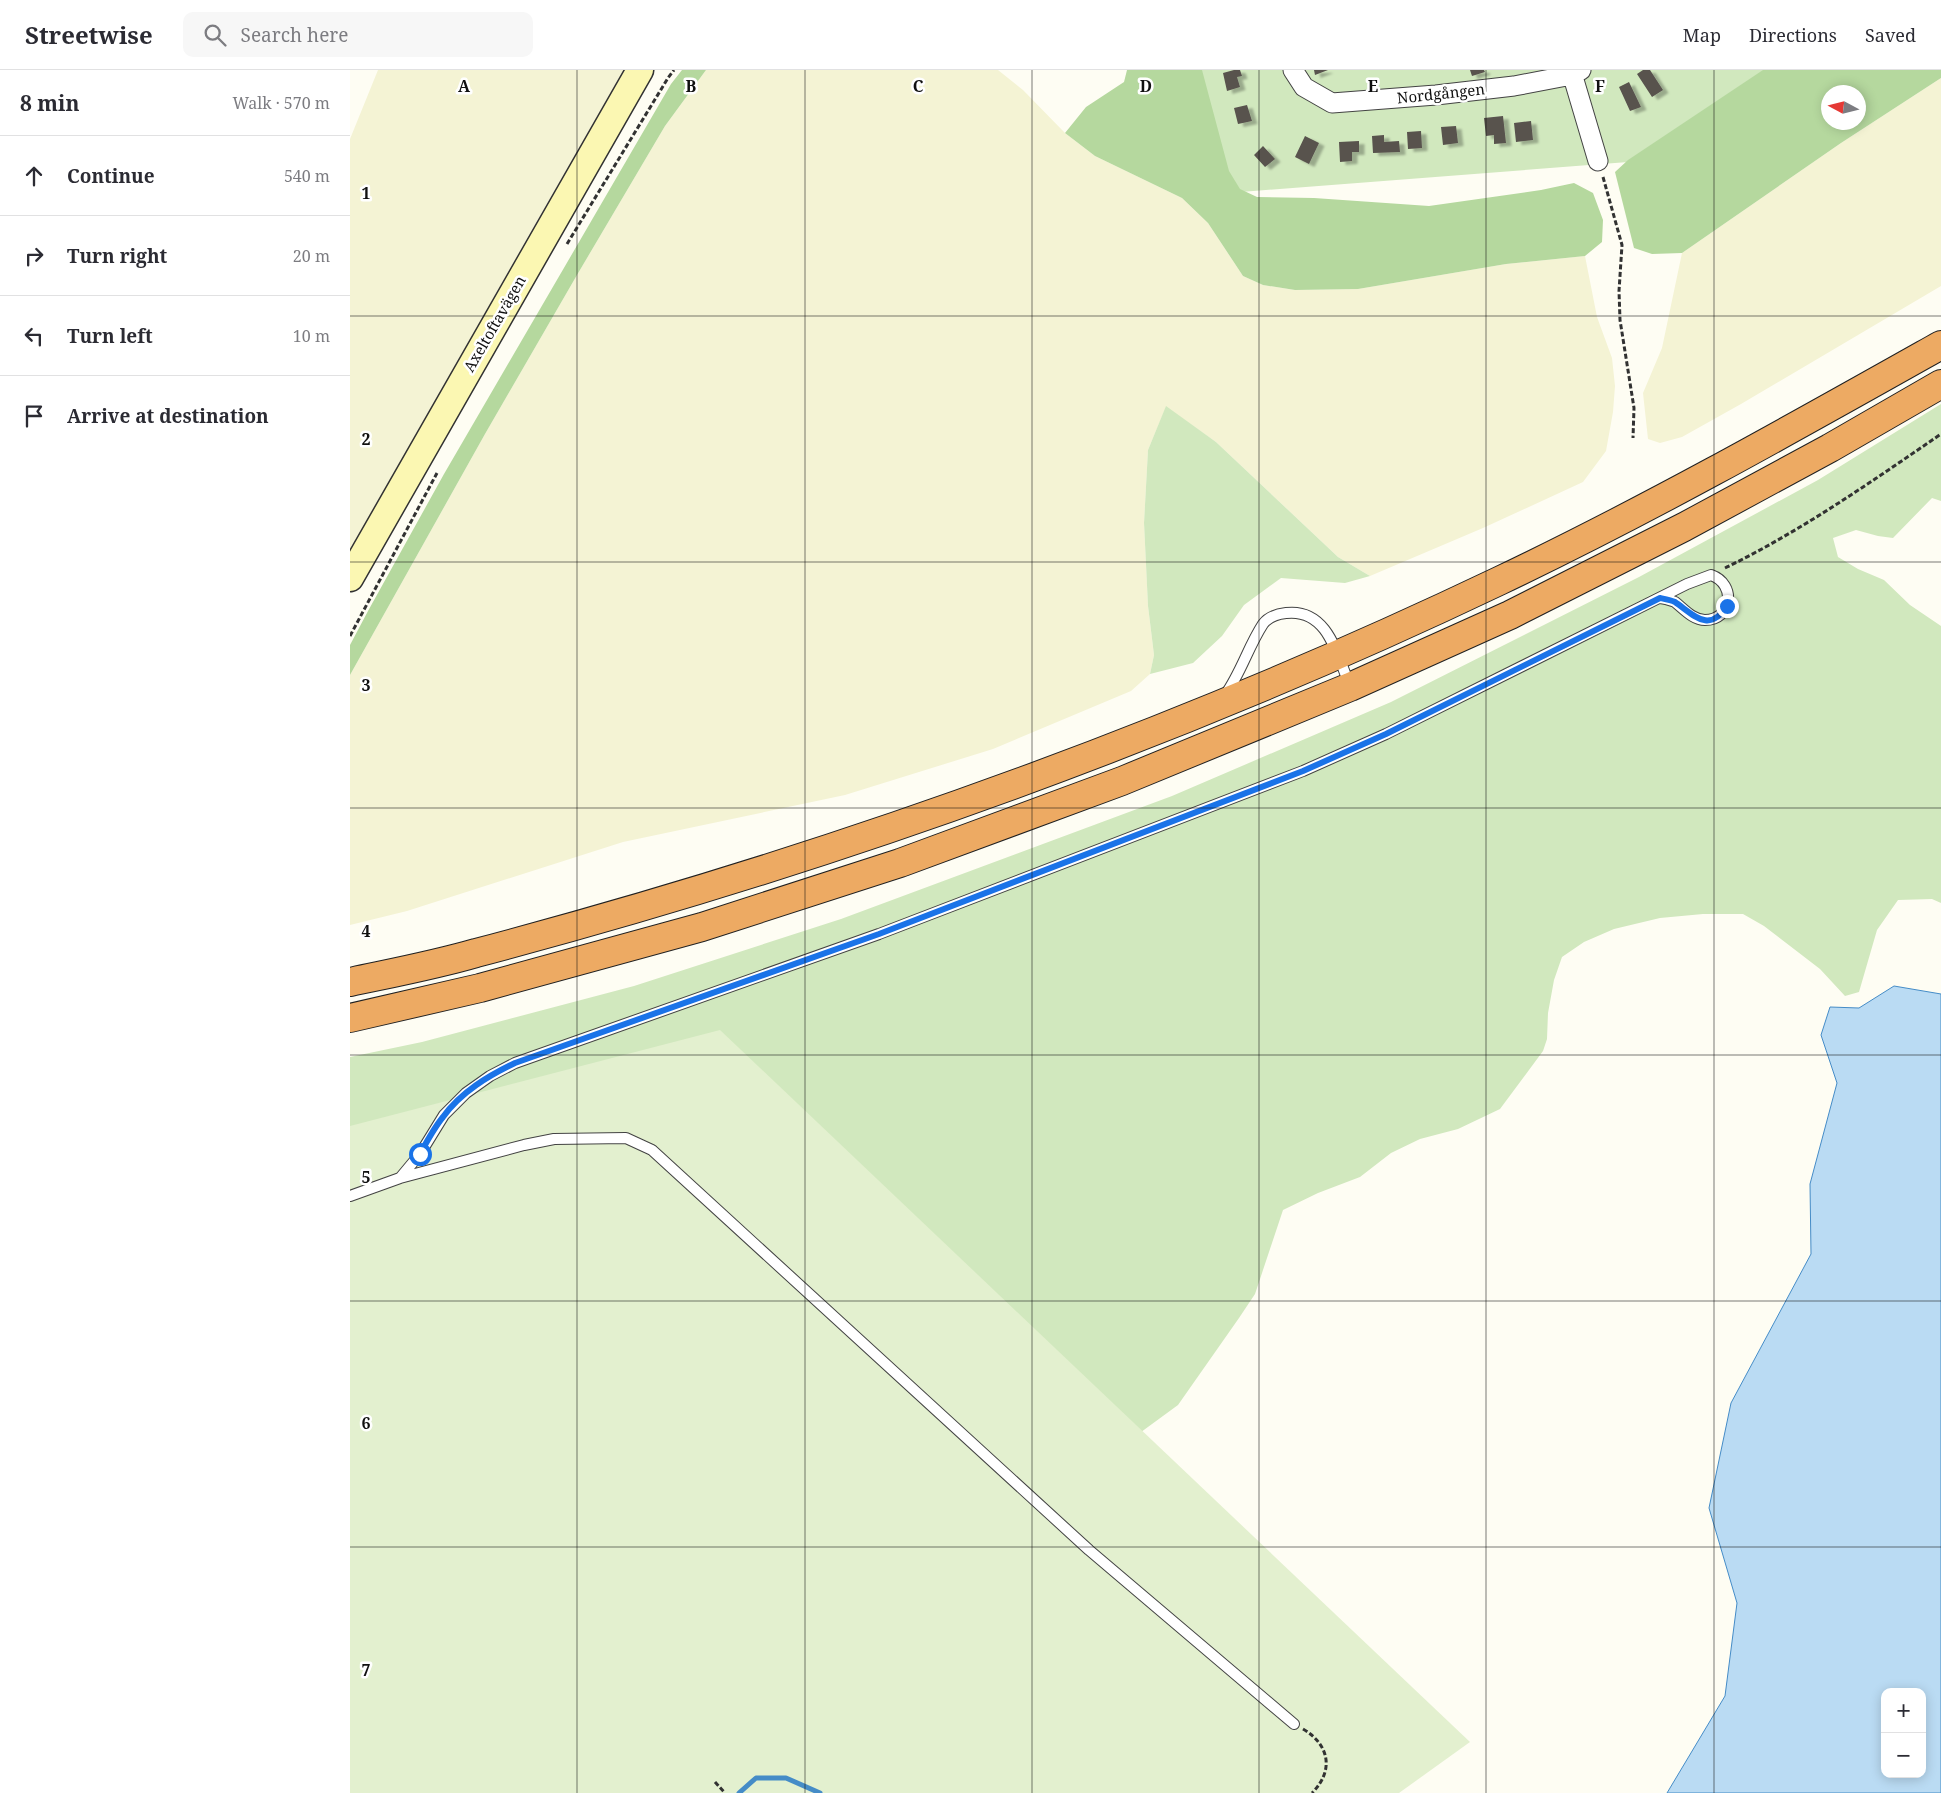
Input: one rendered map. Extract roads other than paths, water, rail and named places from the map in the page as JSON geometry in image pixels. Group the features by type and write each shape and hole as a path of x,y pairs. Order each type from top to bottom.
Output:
{"highway":[{"path":"350,982 472,954 695,892 895,828 1113,749 1337,655 1500,581 1672,495 1941,345"},
{"path":"350,1018 480,988 702,927 900,863 1122,782 1350,687 1510,615 1684,527 1830,448 1941,384"}],"main road":[{"name":"Axeltoftavägen","path":"350,578 640,70"}],"street":[{"name":"Nordgången","path":"1293,70 1304,87 1332,103 1436,95 1514,86 1575,72"},
{"path":"1575,72 1598,161"}],"lane":[{"path":"400,1178 420,1154 444,1115 466,1093 490,1076 515,1063 879,934 1303,771 1386,734 1660,598 1711,575 1720,578 1725,585 1728,595 1727,606 1715,620 1702,620 1692,616 1673,601 1660,598"},
{"path":"1216,707 1239,673 1264,623 1276,614 1296,612 1314,617 1325,628 1350,687"},
{"path":"350,1196 400,1178 524,1145 554,1140 626,1138 652,1150 1088,1550 1294,1724"}],"water":[{"path":"1894,986 1941,994 1941,1793 1667,1793 1725,1696 1737,1603 1709,1508 1731,1403 1811,1254 1810,1184 1837,1083 1821,1035 1830,1007 1859,1008"}],"waterway":[{"path":"739,1793 756,1778 786,1778 820,1793"}]}
